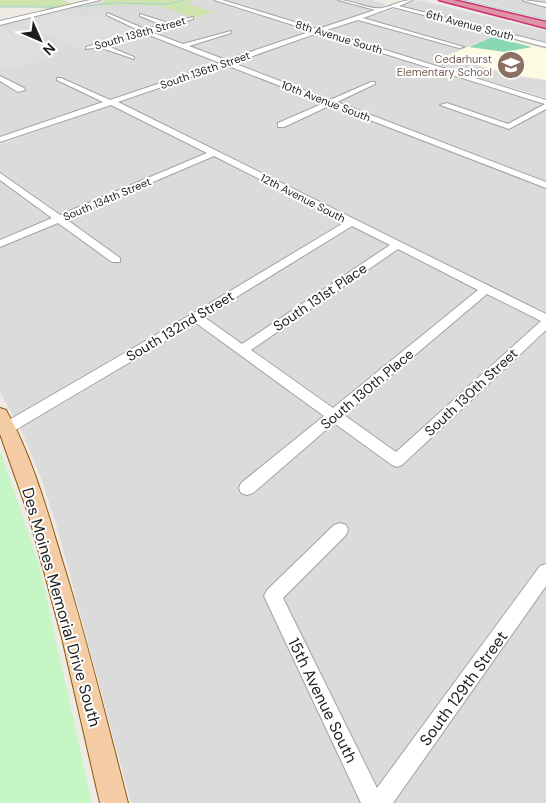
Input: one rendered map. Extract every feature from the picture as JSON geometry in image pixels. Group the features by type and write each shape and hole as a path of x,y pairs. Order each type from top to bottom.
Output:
{"highway":[{"path":"443,0 546,23"},
{"path":"456,0 546,23"}],"main road":[{"name":"Des Moines Memorial Drive South","path":"4,422 39,516 74,638 114,803"}],"street":[{"path":"0,23 97,0"},
{"name":"8th Avenue South","path":"222,0 254,12 546,102"},
{"name":"South 136th Street","path":"0,140 410,0"},
{"path":"526,0 546,4"},
{"path":"342,2 380,10"},
{"name":"6th Avenue South","path":"394,6 546,45"},
{"path":"254,12 268,7"},
{"name":"10th Avenue South","path":"109,14 146,32 546,185"},
{"path":"142,15 169,25"},
{"name":"South 138th Street","path":"88,48 191,18"},
{"path":"358,18 461,47"},
{"path":"183,46 229,32"},
{"path":"100,45 132,58"},
{"path":"0,78 21,90"},
{"name":"12th Avenue South","path":"59,79 214,153 546,320"},
{"path":"281,125 373,83"},
{"path":"444,105 509,127 546,106"},
{"name":"South 134th Street","path":"0,244 214,153"},
{"path":"0,176 116,260"},
{"name":"South 132nd Street","path":"4,422 196,318 352,222"},
{"name":"South 131st Place","path":"242,350 398,245"},
{"name":"South 130th Place","path":"247,488 486,289"},
{"path":"196,318 334,416"},
{"name":"South 130th Street","path":"334,416 397,461 546,323"},
{"name":"15th Avenue South","path":"340,530 273,596 374,803"},
{"name":"South 129th Street","path":"380,803 545,575"}],"shaded area":[{"path":"107,0 211,0 311,31 0,137 0,66 7,70 58,55 0,28 0,26"},
{"path":"223,0 372,0 387,5 321,28"},
{"path":"419,0 546,31 546,49 494,36 447,56 511,75 546,80 546,98 329,33 329,31"},
{"path":"470,0 546,0 546,18"},
{"path":"47,13 73,14 82,17 97,13 144,31 80,49 14,21"},
{"path":"0,28 59,55 7,70 0,66"},
{"path":"317,35 324,35 546,104 546,803 131,803 57,527 42,481 23,434 0,392 0,144"},
{"name":"Cedarhurst Elementary School","path":"494,36 546,49 546,80 512,75 446,56"}],"green space":[{"path":"0,0 62,0 74,4 51,10 37,7 0,7"},
{"path":"195,0 186,3 213,12 194,18 160,6 100,6 97,4 105,3 101,1"},
{"path":"492,37 532,47 505,52 469,47"},
{"path":"0,450 40,568 92,803 0,803"}],"waterway":[{"path":"67,8 113,3 169,4 184,0"},
{"path":"464,0 546,19"},
{"path":"0,7 62,7"}],"place":[{"name":"Cedarhurst Elementary School","path":"511,65"}]}
